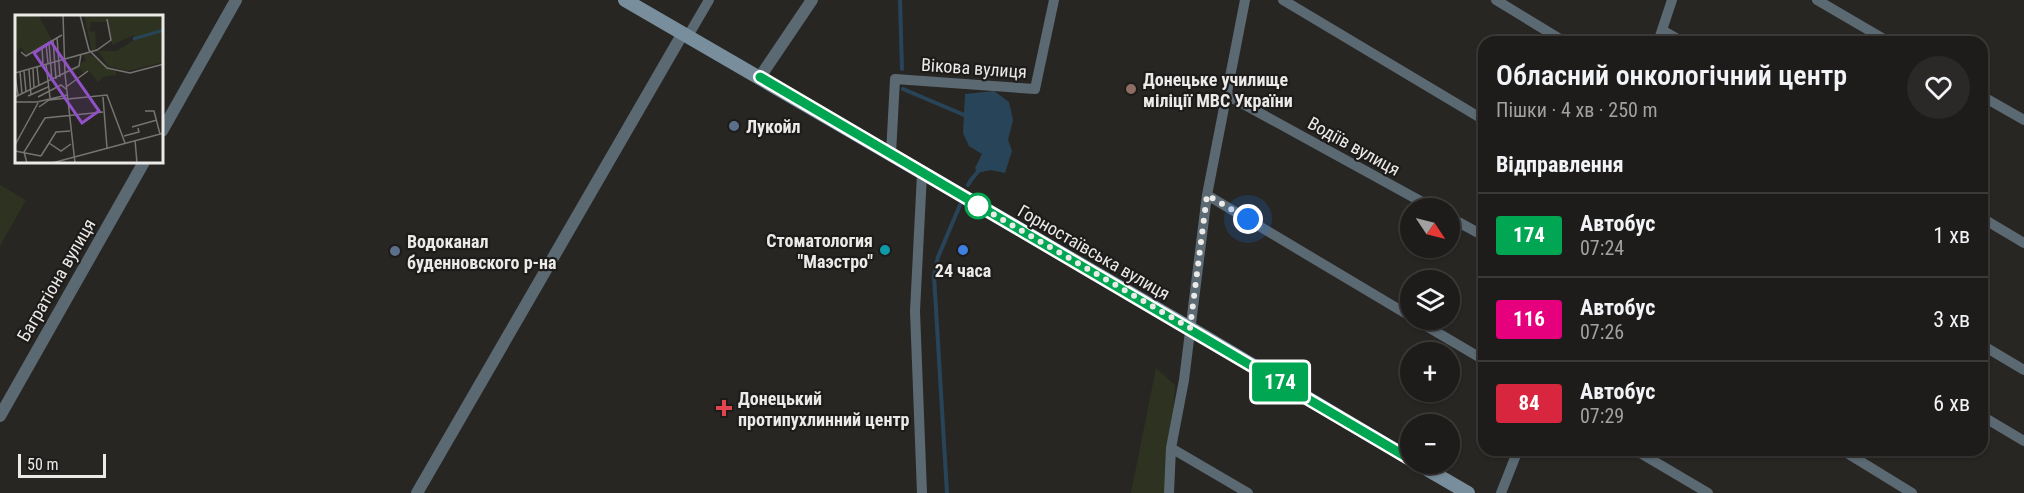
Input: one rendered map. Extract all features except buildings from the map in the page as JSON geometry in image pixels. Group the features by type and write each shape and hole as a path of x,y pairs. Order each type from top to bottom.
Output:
{"main road":[{"name":"Горностаївська вулиця","path":"625,0 1190,328 1400,453"},
{"path":"1435,474 1468,493"}],"street":[{"path":"164,126 236,0"},
{"path":"417,493 686,35 709,0"},
{"path":"760,77 812,0"},
{"name":"Вікова вулиця","path":"891,154 895,79 1035,89 1054,0"},
{"path":"1169,493 1171,448 1184,380 1207,195 1245,0"},
{"path":"1283,0 1478,116"},
{"path":"1497,0 1555,36"},
{"path":"1660,36 1672,0"},
{"path":"1817,0 1879,36"},
{"path":"1662,30 1672,36"},
{"name":"Водіїв вулиця","path":"1227,95 1415,198"},
{"path":"1988,99 2024,120"},
{"name":"Багратіона вулиця","path":"0,416 143,164"},
{"path":"922,174 915,311 922,493"},
{"path":"1207,195 1400,310"},
{"path":"1988,222 2024,243"},
{"path":"1460,223 1478,233"},
{"path":"1433,330 1478,356"},
{"path":"1988,349 2024,370"},
{"path":"1988,420 2024,441"},
{"path":"1171,448 1248,493"},
{"path":"1501,493 1516,456"},
{"path":"1645,456 1708,493"},
{"path":"1852,456 1912,493"}],"green space":[{"path":"0,185 26,200 0,246"},
{"path":"1156,368 1175,385 1168,493 1131,493"}],"water":[{"path":"994,91 1009,102 1013,120 1008,140 1012,151 1005,173 991,170 977,173 975,168 982,154 969,146 963,133 965,94"}],"waterway":[{"path":"900,0 902,69"},
{"path":"903,89 969,117"},
{"path":"968,185 980,169"},
{"path":"947,493 934,276 938,257 960,205"}],"bus line":[{"name":"174","path":"760,77 1400,453"}],"place":[{"name":"Донецьке училище міліції МВС України","path":"1131,89"},
{"name":"Лукойл","path":"734,126"},
{"name":"Стоматология \"Маэстро\"","path":"885,250"},
{"name":"24 часа","path":"963,250"},
{"name":"Водоканал буденновского р-на","path":"395,251"},
{"name":"Донецький протипухлинний центр","path":"724,408"}],"route":[{"path":"978,206 972,202 1190,328 1207,195 1248,219"}]}
